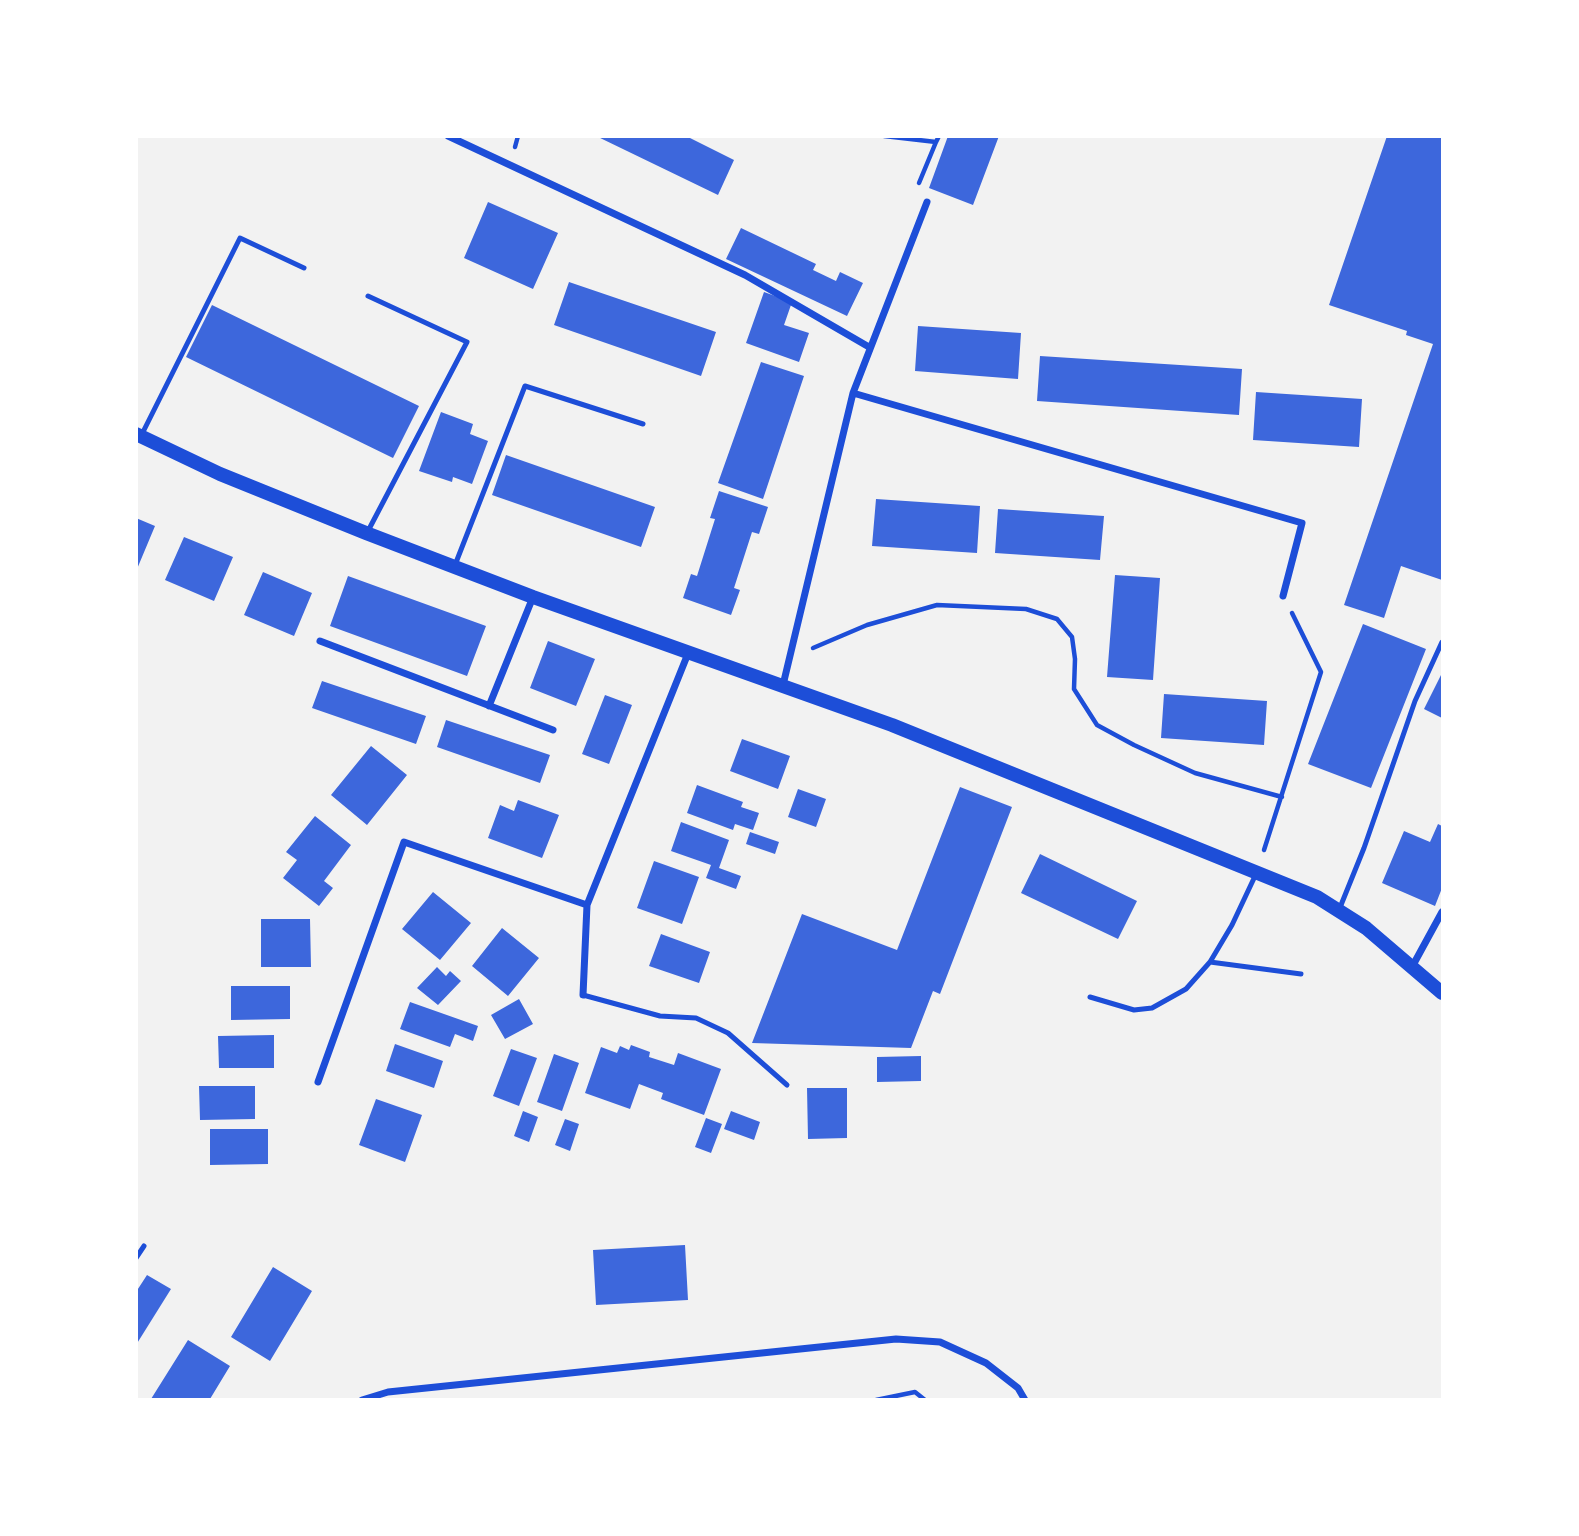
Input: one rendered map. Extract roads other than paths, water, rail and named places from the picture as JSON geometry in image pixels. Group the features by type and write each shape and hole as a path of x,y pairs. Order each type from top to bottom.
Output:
{"main road":[{"path":"139,435 220,474 454,568 892,725 1317,897 1366,928 1443,993"}],"street":[{"path":"449,136 745,275 869,347"},
{"path":"783,685 853,393 926,202"},
{"path":"853,393 1302,523 1283,596"},
{"path":"489,706 533,597"},
{"path":"320,641 553,730"},
{"path":"583,995 587,905 689,651"},
{"path":"318,1082 404,842 587,905"},
{"path":"1412,967 1443,912"},
{"path":"362,1399 402,1391 896,1339 940,1342 986,1363 1018,1388 1025,1399"}],"lane":[{"path":"139,435 240,238 304,268"},
{"path":"366,533 467,342 368,296"},
{"path":"454,568 525,386 643,424"},
{"path":"1339,911 1415,701 1443,642"},
{"path":"1090,997 1134,1010 1152,1008 1186,989 1210,962 1232,926 1256,872"},
{"path":"1210,962 1301,974"},
{"path":"583,995 660,1016 696,1018 727,1033 787,1085"},
{"path":"136,1258 144,1246"}]}
